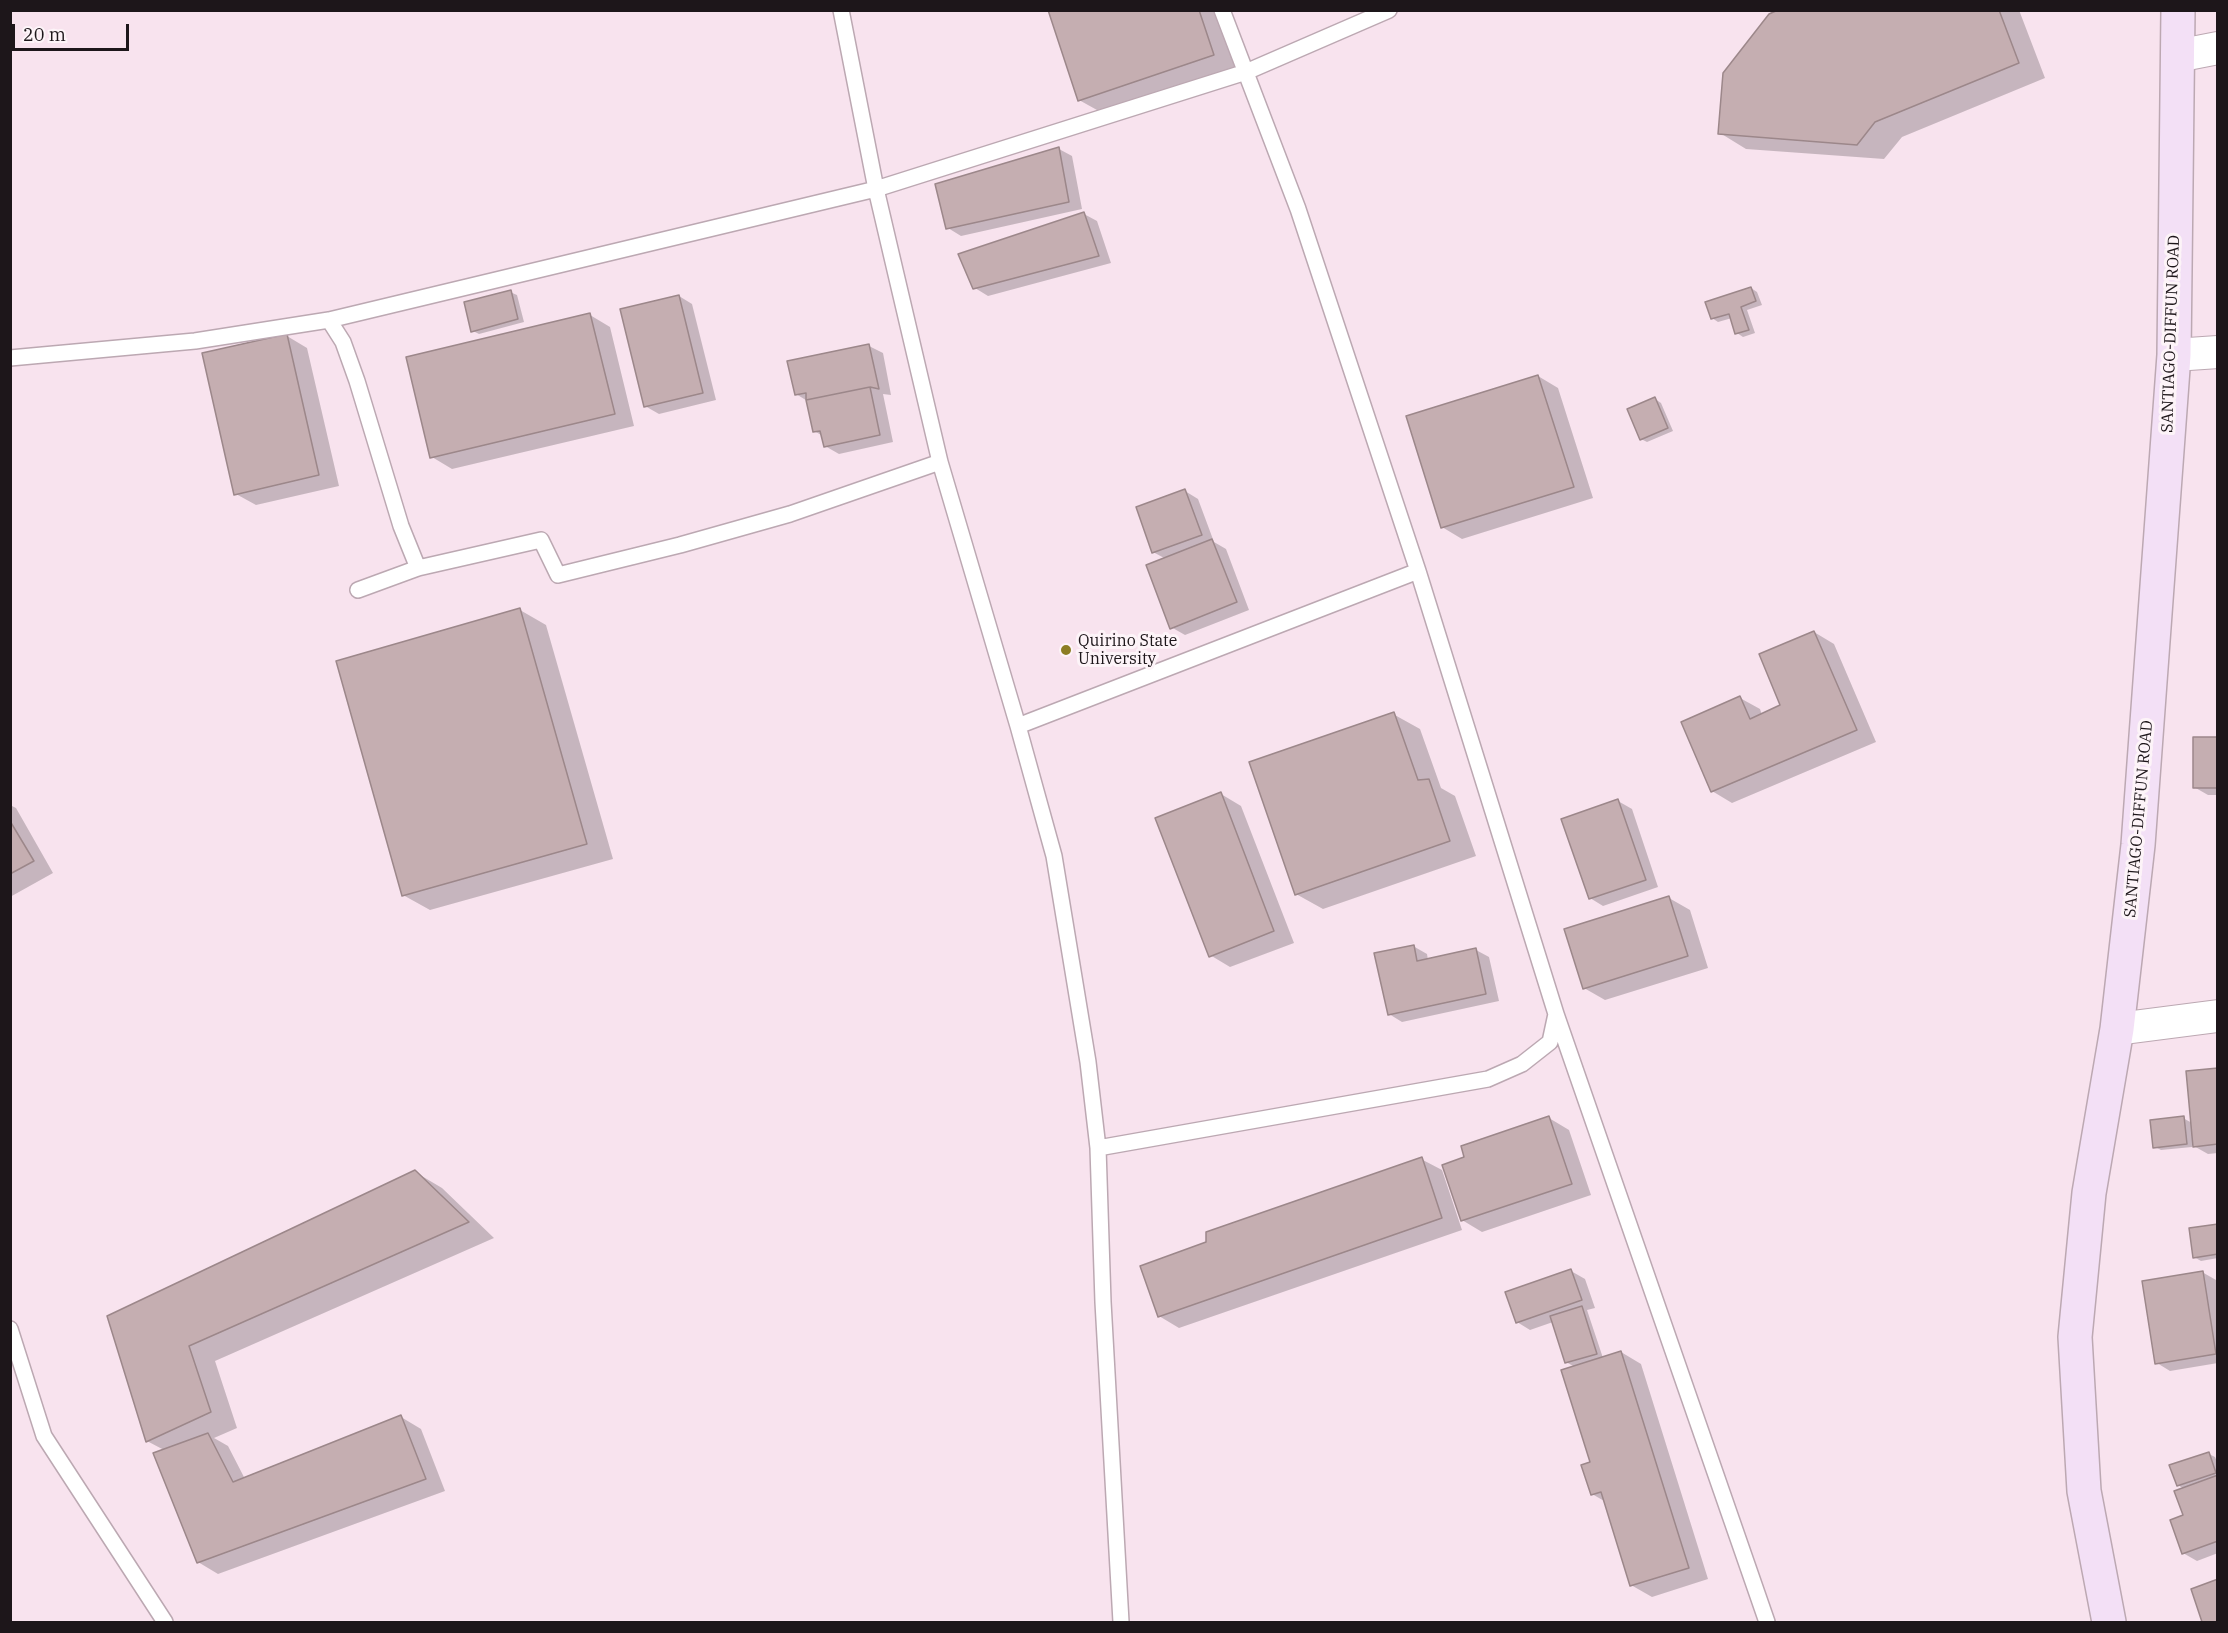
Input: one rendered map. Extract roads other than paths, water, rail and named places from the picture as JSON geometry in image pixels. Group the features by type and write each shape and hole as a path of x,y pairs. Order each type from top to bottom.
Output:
{"main road":[{"name":"SANTIAGO-DIFFUN ROAD","path":"2109,1623 2084,1491 2075,1337 2089,1193 2117,1029 2138,845 2174,355 2178,10"}],"street":[{"path":"2177,56 2217,48"},
{"path":"2174,355 2217,352"},
{"path":"2117,1029 2217,1016"}],"lane":[{"path":"842,10 876,189 940,462 1054,856 1088,1062 1098,1148 1103,1302 1121,1623"},
{"path":"1222,10 1298,209 1418,571 1556,1014 1767,1623"},
{"path":"10,358 195,341 329,320 876,189 1246,72 1389,10"},
{"path":"329,320 343,342 357,381 401,526 418,568"},
{"path":"358,590 418,568 541,540 558,575 680,545 790,514 940,462"},
{"path":"1018,726 1418,571"},
{"path":"1098,1148 1488,1079 1522,1064 1550,1042 1556,1014"},
{"path":"10,1329 44,1436 165,1623"}],"place":[{"name":"Quirino State University","path":"1066,650"}]}
